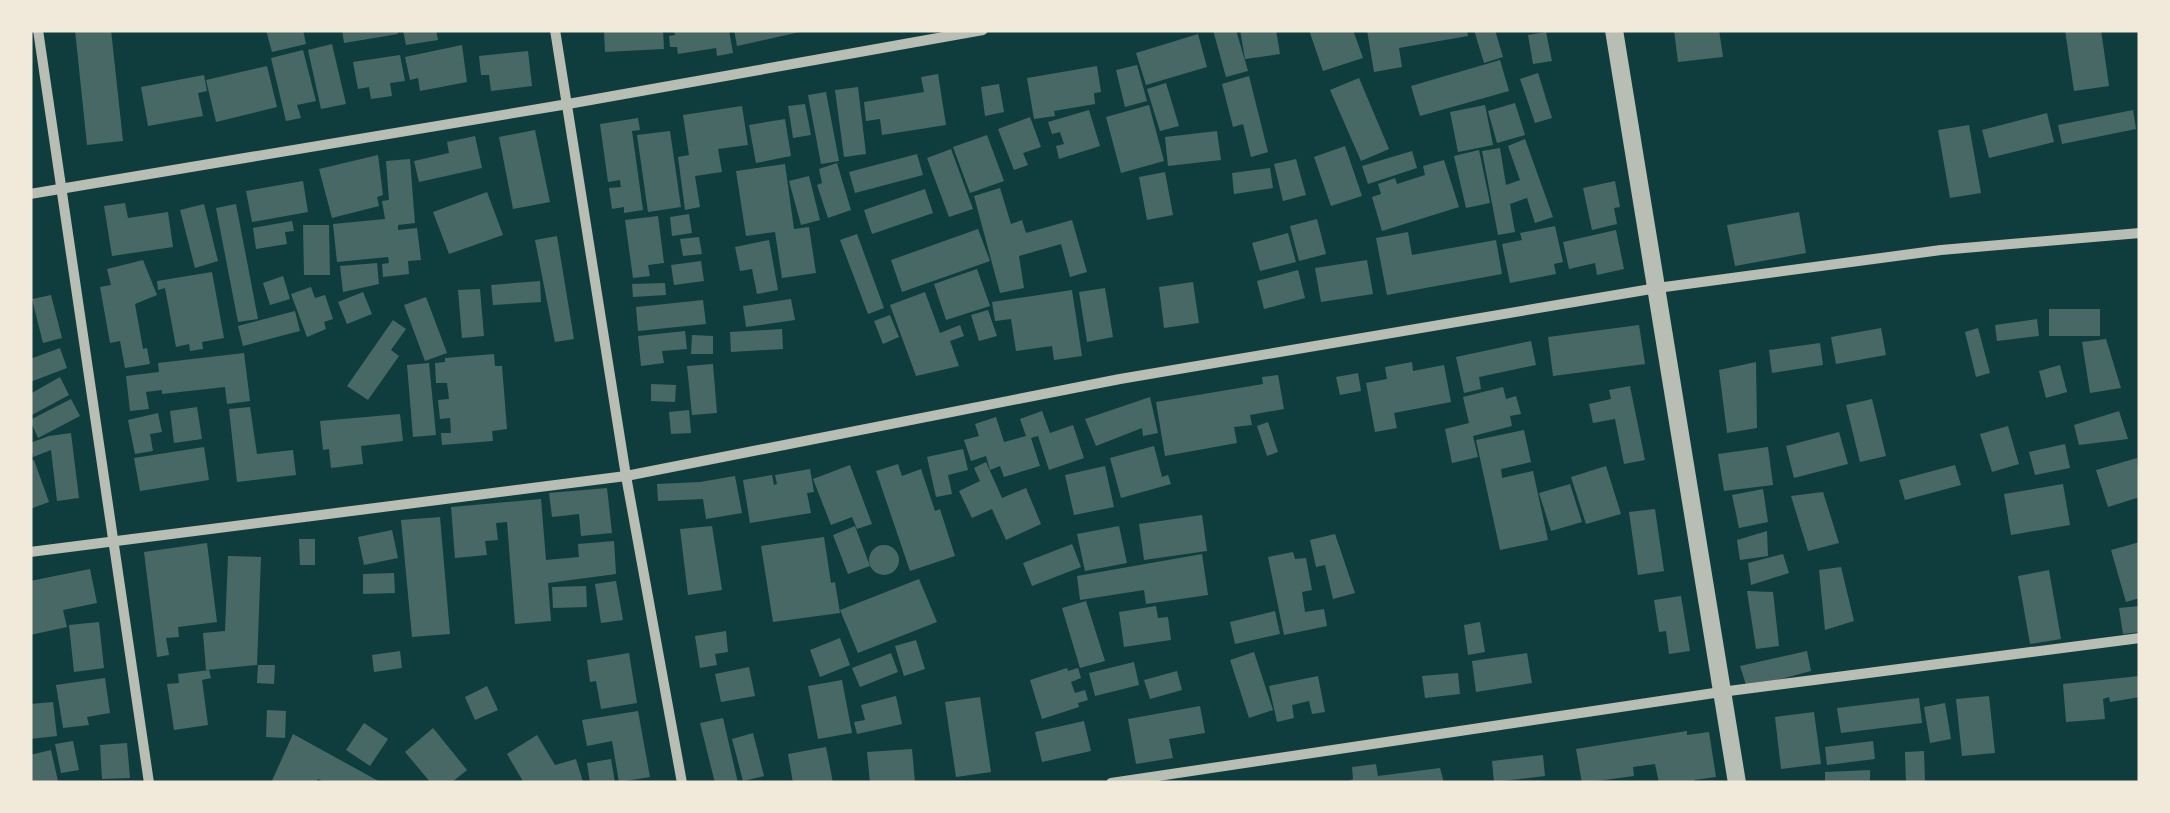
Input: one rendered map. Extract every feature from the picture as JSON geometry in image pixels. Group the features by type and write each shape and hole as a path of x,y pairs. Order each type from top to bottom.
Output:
{"street":[{"path":"38,30 148,783"},
{"path":"555,30 626,476 682,783"},
{"path":"30,194 983,30"},
{"path":"1614,30 1737,783"},
{"path":"30,552 626,476 1120,379 1657,288 1942,250 2140,233"},
{"path":"1111,783 1721,692 2140,638"}],"building":[{"path":"75,30 111,30 123,141 87,145"},
{"path":"266,30 303,30 306,44 272,52"},
{"path":"342,30 397,30 398,34 344,43"},
{"path":"403,30 436,30 438,40 406,45"},
{"path":"604,30 663,30 664,49 605,52"},
{"path":"674,30 729,30 733,53 717,56 716,48 678,54 677,47 670,47 669,36 675,35"},
{"path":"734,30 800,30 800,32 737,46"},
{"path":"1213,30 1236,30 1248,71 1226,77"},
{"path":"1240,30 1276,30 1280,54 1245,59"},
{"path":"1309,30 1353,30 1363,58 1323,71"},
{"path":"1367,30 1467,30 1468,36 1399,48 1402,67 1374,72"},
{"path":"1474,30 1495,30 1503,57 1484,63"},
{"path":"1674,30 1719,30 1723,57 1678,62"},
{"path":"2065,30 2101,30 2109,86 2074,91"},
{"path":"1546,32 1552,61 1533,64 1528,35"},
{"path":"1198,34 1207,67 1146,85 1136,53"},
{"path":"332,44 346,104 321,109 308,50"},
{"path":"462,45 467,82 420,91 418,78 410,80 405,57"},
{"path":"303,50 316,101 297,105 301,118 286,121 271,58"},
{"path":"528,51 532,86 491,91 489,75 481,75 479,56"},
{"path":"400,55 405,81 390,83 392,96 371,99 369,87 358,89 353,62"},
{"path":"1500,60 1509,91 1420,116 1411,86"},
{"path":"1137,65 1147,101 1125,107 1116,70"},
{"path":"267,66 277,107 216,122 206,80"},
{"path":"1097,66 1101,92 1094,93 1095,104 1034,119 1027,78"},
{"path":"1538,73 1552,118 1535,123 1520,79"},
{"path":"938,74 946,125 882,135 880,119 866,121 864,102 924,92 921,77"},
{"path":"204,75 207,91 198,93 203,116 148,126 141,87"},
{"path":"1249,76 1268,152 1251,157 1243,124 1233,127 1222,84"},
{"path":"1359,78 1389,149 1361,161 1330,90"},
{"path":"1166,83 1179,126 1160,131 1147,89"},
{"path":"999,84 1004,112 985,116 981,87"},
{"path":"858,87 866,154 844,157 835,90"},
{"path":"826,92 839,161 821,164 808,95"},
{"path":"1515,103 1525,135 1497,143 1488,111"},
{"path":"805,104 811,135 793,138 788,106"},
{"path":"1149,105 1164,161 1121,173 1106,117"},
{"path":"1485,105 1493,145 1458,152 1450,112"},
{"path":"742,106 748,145 718,149 722,172 695,176 700,207 685,210 678,157 689,155 683,115"},
{"path":"1089,110 1100,146 1059,159 1056,146 1064,144 1060,132 1052,134 1048,122"},
{"path":"2133,110 2136,129 2062,144 2058,125"},
{"path":"2047,113 2054,142 1989,158 1982,130"},
{"path":"1030,117 1041,147 1023,153 1028,165 1014,170 998,129"},
{"path":"638,118 640,130 632,131 643,210 624,213 624,207 612,209 609,188 621,187 620,180 608,182 600,124"},
{"path":"785,119 791,156 756,163 749,125"},
{"path":"1969,125 1981,193 1950,198 1938,130"},
{"path":"535,130 550,202 513,209 499,137"},
{"path":"670,131 681,207 648,212 637,135"},
{"path":"1217,131 1221,160 1168,166 1165,137"},
{"path":"987,135 1004,181 970,193 953,147"},
{"path":"475,136 482,168 419,182 414,161 449,153 447,142"},
{"path":"1525,139 1553,217 1535,223 1527,198 1510,204 1515,232 1498,235 1482,151 1500,148 1506,185 1520,180 1508,146"},
{"path":"1345,146 1362,196 1331,206 1314,157"},
{"path":"951,149 973,209 949,217 927,158"},
{"path":"1479,150 1490,203 1466,208 1454,156"},
{"path":"1412,151 1417,168 1368,184 1362,166"},
{"path":"917,154 923,175 855,193 849,172"},
{"path":"378,155 383,195 377,197 379,206 332,218 319,169"},
{"path":"410,159 415,223 398,225 398,230 417,228 421,260 408,261 409,274 383,277 382,264 389,263 388,257 337,262 333,224 385,219 382,201 389,200 386,161"},
{"path":"1296,159 1306,195 1283,201 1274,164"},
{"path":"1444,160 1459,207 1382,231 1372,197 1381,194 1378,184 1395,178 1397,184 1425,175 1423,166"},
{"path":"837,163 851,210 828,218 817,185 822,183 819,169"},
{"path":"785,164 794,229 809,227 816,273 782,278 775,232 746,236 736,171"},
{"path":"1270,168 1273,188 1234,194 1232,173"},
{"path":"1165,172 1173,215 1147,220 1139,177"},
{"path":"809,176 820,220 801,225 789,181"},
{"path":"303,181 308,212 252,222 246,191"},
{"path":"1615,181 1620,207 1614,208 1617,224 1592,230 1583,188"},
{"path":"1000,188 1011,224 1022,220 1026,233 1072,220 1087,272 1070,277 1061,244 1019,256 1024,288 1000,293 974,196"},
{"path":"925,189 933,213 872,234 864,210"},
{"path":"487,192 503,235 449,254 433,212"},
{"path":"125,203 128,218 168,212 173,247 112,256 104,206"},
{"path":"204,204 218,261 195,268 180,210"},
{"path":"236,204 258,319 238,322 216,208"},
{"path":"1799,212 1806,253 1735,266 1727,225"},
{"path":"689,214 692,233 672,236 670,217"},
{"path":"658,216 664,263 648,265 650,276 633,278 625,220"},
{"path":"1317,219 1326,254 1299,261 1290,226"},
{"path":"292,221 294,231 285,232 287,244 256,249 253,228"},
{"path":"303,225 329,225 330,275 304,275"},
{"path":"1555,226 1563,262 1554,264 1556,274 1510,283 1502,244 1522,240 1520,233"},
{"path":"978,229 990,261 902,292 891,260"},
{"path":"1616,230 1624,269 1597,275 1595,263 1569,269 1563,242"},
{"path":"1408,232 1412,255 1496,240 1502,274 1387,295 1376,238"},
{"path":"1288,233 1296,262 1260,271 1252,243"},
{"path":"857,234 884,308 868,314 840,240"},
{"path":"557,236 574,339 555,342 535,240"},
{"path":"699,237 702,254 683,256 680,239"},
{"path":"769,240 778,290 757,294 752,269 740,271 735,247"},
{"path":"143,260 157,295 135,304 143,349 147,348 150,364 125,368 120,341 110,343 100,287 111,285 107,269"},
{"path":"1367,260 1373,294 1321,302 1315,268"},
{"path":"701,261 704,281 674,285 671,265"},
{"path":"377,263 379,284 343,292 340,266"},
{"path":"977,269 990,306 946,320 934,284"},
{"path":"1298,270 1305,298 1264,309 1257,281"},
{"path":"212,272 224,338 202,342 203,349 190,351 189,344 176,347 165,288 158,290 157,281"},
{"path":"283,276 290,299 270,305 263,283"},
{"path":"540,281 541,302 493,305 491,285"},
{"path":"1193,282 1199,323 1164,328 1159,287"},
{"path":"665,283 666,295 633,297 632,284"},
{"path":"311,287 315,298 325,295 333,319 324,322 326,329 307,337 291,294"},
{"path":"1105,288 1113,337 1087,342 1079,292"},
{"path":"480,289 484,336 462,338 458,290"},
{"path":"1072,290 1082,356 1054,360 1052,346 1016,351 1011,319 995,321 992,302"},
{"path":"363,292 372,314 347,324 338,302"},
{"path":"925,292 940,333 960,325 964,336 950,341 959,366 916,376 890,305"},
{"path":"51,295 62,338 43,343 32,299"},
{"path":"426,297 447,353 425,361 404,305"},
{"path":"791,299 795,320 746,327 743,306"},
{"path":"703,300 706,324 638,331 636,307"},
{"path":"2049,309 2100,309 2100,336 2049,336"},
{"path":"988,310 997,336 979,341 971,315"},
{"path":"295,311 300,331 243,346 238,326"},
{"path":"890,315 899,337 883,344 874,321"},
{"path":"2037,319 2039,336 1997,341 1995,325"},
{"path":"393,320 406,329 391,350 399,356 368,400 347,386"},
{"path":"1639,325 1645,364 1553,376 1548,337"},
{"path":"1881,328 1886,355 1836,364 1831,337"},
{"path":"1978,328 1990,373 1976,377 1965,332"},
{"path":"782,329 783,349 731,352 730,332"},
{"path":"685,331 687,349 662,351 664,363 641,366 638,336"},
{"path":"692,335 713,336 713,354 691,354"},
{"path":"2106,339 2121,388 2090,393 2082,342"},
{"path":"1531,341 1536,365 1479,377 1481,389 1464,393 1456,357"},
{"path":"1820,343 1823,365 1772,373 1769,350"},
{"path":"60,348 67,368 30,382 30,359"},
{"path":"244,353 250,401 227,404 225,387 162,394 162,390 146,392 149,409 130,411 126,376 159,372 158,363"},
{"path":"494,354 495,366 502,366 507,429 492,431 493,441 442,445 441,433 451,433 450,418 440,419 438,400 449,399 447,383 436,383 435,363 445,362 445,358"},
{"path":"1412,362 1413,371 1444,365 1451,402 1394,413 1397,428 1375,432 1366,383 1387,379 1385,367"},
{"path":"1756,362 1757,428 1727,433 1719,370"},
{"path":"429,363 436,435 413,437 407,365"},
{"path":"713,364 717,413 692,415 687,366"},
{"path":"2060,365 2067,392 2046,398 2039,371"},
{"path":"1358,373 1361,391 1340,395 1336,377"},
{"path":"1278,375 1284,409 1250,415 1252,425 1234,427 1237,443 1165,456 1156,402 1263,384 1262,377"},
{"path":"60,377 69,395 30,416 30,394"},
{"path":"651,384 676,385 675,402 651,401"},
{"path":"1630,386 1645,460 1624,464 1615,419 1593,423 1589,404 1611,399 1609,390"},
{"path":"1503,387 1506,399 1516,396 1521,414 1510,416 1512,426 1473,436 1478,457 1452,463 1445,429 1469,423 1463,397"},
{"path":"1150,397 1158,433 1143,436 1142,428 1096,446 1085,419"},
{"path":"71,399 80,416 38,438 30,420"},
{"path":"1872,399 1886,456 1860,462 1846,405"},
{"path":"197,407 202,439 174,443 170,411"},
{"path":"250,407 257,454 293,450 296,475 237,482 229,409"},
{"path":"689,410 691,433 671,434 669,412"},
{"path":"1042,411 1050,433 1073,425 1084,458 1049,470 1038,436 1031,438 1040,466 1004,477 1000,466 990,470 986,456 971,461 964,440 979,436 975,424 996,417 1004,442 1026,436 1020,419"},
{"path":"2119,411 2128,439 2079,445 2074,425"},
{"path":"158,413 162,432 150,434 153,451 135,454 128,420"},
{"path":"400,414 403,441 361,446 363,464 331,468 329,449 323,450 320,421"},
{"path":"1268,422 1278,452 1267,456 1257,426"},
{"path":"2008,426 2019,464 1992,472 1980,434"},
{"path":"1524,430 1531,462 1501,469 1502,478 1533,471 1548,540 1500,550 1476,440"},
{"path":"1839,432 1848,464 1794,478 1786,446"},
{"path":"71,433 79,498 57,501 51,450 33,457 30,443"},
{"path":"2065,444 2070,468 2035,475 2029,452"},
{"path":"1154,446 1162,477 1168,475 1171,484 1121,498 1110,458"},
{"path":"204,447 209,480 140,491 134,458"},
{"path":"1768,447 1773,485 1724,491 1718,454"},
{"path":"963,449 968,470 948,475 952,494 936,497 927,457"},
{"path":"2137,458 2140,497 2108,507 2096,470"},
{"path":"34,460 49,502 30,509 30,461"},
{"path":"986,462 1002,498 1026,488 1041,524 1006,540 992,509 972,518 959,491 980,481 974,468"},
{"path":"898,464 902,476 921,469 935,511 940,509 955,556 910,571 876,471"},
{"path":"850,465 872,524 857,529 852,517 831,525 813,479"},
{"path":"1955,465 1961,485 1905,500 1899,480"},
{"path":"1105,466 1114,507 1074,515 1065,475"},
{"path":"1606,466 1621,514 1586,524 1571,477"},
{"path":"810,469 814,492 807,493 811,513 750,523 743,480 772,475 774,485 775,475"},
{"path":"735,476 742,513 706,519 703,499 658,501 657,484"},
{"path":"1570,484 1582,522 1551,531 1539,493"},
{"path":"2063,484 2070,525 2011,535 2004,494"},
{"path":"607,488 612,533 581,536 579,514 552,517 549,493"},
{"path":"1763,489 1768,522 1739,528 1732,495"},
{"path":"1823,492 1839,543 1808,551 1791,496"},
{"path":"541,499 546,560 579,557 578,544 614,541 616,574 548,583 551,621 515,624 507,522 496,523 498,540 485,541 487,555 455,558 451,507"},
{"path":"1655,509 1664,571 1638,575 1629,512"},
{"path":"1202,515 1207,551 1144,560 1139,524"},
{"path":"440,517 450,634 412,637 401,520"},
{"path":"712,526 722,590 688,595 680,529"},
{"path":"855,526 870,566 848,574 833,535"},
{"path":"1119,526 1127,563 1085,571 1077,534"},
{"path":"392,530 398,558 364,565 358,537"},
{"path":"1767,531 1768,556 1740,560 1737,540"},
{"path":"1335,534 1355,593 1333,599 1325,565 1316,567 1310,540"},
{"path":"824,537 840,613 773,622 761,546"},
{"path":"299,539 315,539 315,565 300,565"},
{"path":"2140,542 2140,598 2126,602 2111,550"},
{"path":"207,543 217,622 178,627 179,637 166,638 169,655 157,657 144,552"},
{"path":"1072,544 1081,567 1032,586 1023,563"},
{"path":"884,545 898,554 899,560 890,574 884,575 870,566 869,560 878,546"},
{"path":"1293,552 1295,559 1306,558 1312,590 1302,592 1305,612 1324,609 1327,626 1284,635 1268,557"},
{"path":"1202,554 1208,595 1146,604 1144,590 1080,600 1077,576"},
{"path":"1783,554 1789,573 1751,585 1748,563"},
{"path":"228,556 261,557 257,665 206,670 203,633 225,631"},
{"path":"1841,567 1854,621 1825,630 1819,570"},
{"path":"90,569 97,603 63,610 67,627 30,635 30,581"},
{"path":"2049,570 2061,639 2030,644 2018,576"},
{"path":"394,573 395,593 363,594 363,574"},
{"path":"919,579 937,622 858,653 840,610"},
{"path":"616,581 623,620 601,623 595,584"},
{"path":"586,586 587,607 553,608 552,587"},
{"path":"1747,591 1773,592 1779,646 1756,649"},
{"path":"1681,596 1690,651 1669,654 1666,631 1659,632 1654,600"},
{"path":"1086,601 1105,661 1080,668 1062,608"},
{"path":"1156,606 1158,618 1168,617 1171,640 1124,647 1119,612"},
{"path":"2140,606 2140,632 2123,634 2119,608"},
{"path":"1275,611 1280,634 1235,644 1230,622"},
{"path":"99,622 104,668 74,672 69,625"},
{"path":"1480,622 1485,652 1468,655 1464,625"},
{"path":"726,631 728,652 715,654 717,665 700,668 695,636"},
{"path":"840,638 850,665 820,677 810,650"},
{"path":"916,640 925,669 904,676 895,646"},
{"path":"400,651 402,668 374,672 372,655"},
{"path":"1807,651 1811,671 1747,688 1740,666"},
{"path":"1254,652 1273,710 1249,718 1230,660"},
{"path":"629,653 637,703 601,709 596,681 590,682 587,660"},
{"path":"891,653 898,672 860,687 852,668"},
{"path":"1527,653 1532,683 1476,692 1472,661"},
{"path":"1134,662 1139,685 1095,696 1089,673"},
{"path":"258,665 275,665 274,684 257,683"},
{"path":"749,667 755,696 721,702 715,674"},
{"path":"1078,668 1081,678 1071,682 1075,693 1085,690 1088,700 1078,703 1079,707 1042,719 1030,680"},
{"path":"209,670 211,678 202,680 208,725 174,730 167,684 179,683 178,674"},
{"path":"1177,671 1182,690 1150,699 1144,680"},
{"path":"1458,673 1460,694 1425,698 1422,676"},
{"path":"1318,676 1325,712 1312,714 1309,701 1292,705 1294,718 1277,722 1269,686"},
{"path":"2140,676 2140,697 2110,702 2109,697 2103,699 2105,719 2066,722 2063,684"},
{"path":"105,678 110,713 87,717 89,725 63,728 56,685"},
{"path":"842,680 852,733 818,739 808,686"},
{"path":"487,686 498,710 475,720 465,697"},
{"path":"896,696 902,724 857,734 854,722 865,720 861,705"},
{"path":"1989,696 1995,753 1962,756 1956,699"},
{"path":"980,697 991,772 956,777 945,702"},
{"path":"1919,698 1922,723 1841,733 1837,708"},
{"path":"53,702 57,736 30,739 30,704"},
{"path":"1945,703 1951,739 1930,743 1924,707"},
{"path":"1200,706 1205,733 1169,739 1173,758 1136,764 1128,719"},
{"path":"267,710 286,711 285,738 266,737"},
{"path":"638,711 650,777 619,782 612,741 587,746 582,720"},
{"path":"1814,712 1821,764 1781,769 1775,717"},
{"path":"723,718 738,783 715,783 700,723"},
{"path":"1084,721 1091,751 1042,762 1035,732"},
{"path":"364,723 388,739 370,766 346,750"},
{"path":"433,728 467,770 451,783 431,783 405,752"},
{"path":"1687,731 1687,735 1709,732 1716,777 1694,780 1695,783 1659,783 1655,764 1633,767 1634,776 1582,783 1576,749"},
{"path":"753,733 764,776 743,781 732,739"},
{"path":"293,734 382,783 326,783 318,779 316,783 271,783"},
{"path":"537,735 555,765 576,759 583,782 524,783 507,754"},
{"path":"73,741 79,770 61,773 55,744"},
{"path":"1873,741 1875,759 1827,765 1825,747"},
{"path":"127,743 130,778 102,779 100,745"},
{"path":"826,747 833,783 793,783 788,754"},
{"path":"912,749 915,782 870,783 867,752"},
{"path":"51,750 58,781 30,783 30,755"},
{"path":"1924,751 1925,783 1906,783 1905,752"},
{"path":"1543,755 1545,776 1494,782 1492,761"},
{"path":"611,759 615,783 590,783 587,763"},
{"path":"1376,764 1378,776 1440,768 1444,783 1344,783 1353,779 1352,767"},
{"path":"1870,770 1870,783 1825,783 1825,772"}]}
